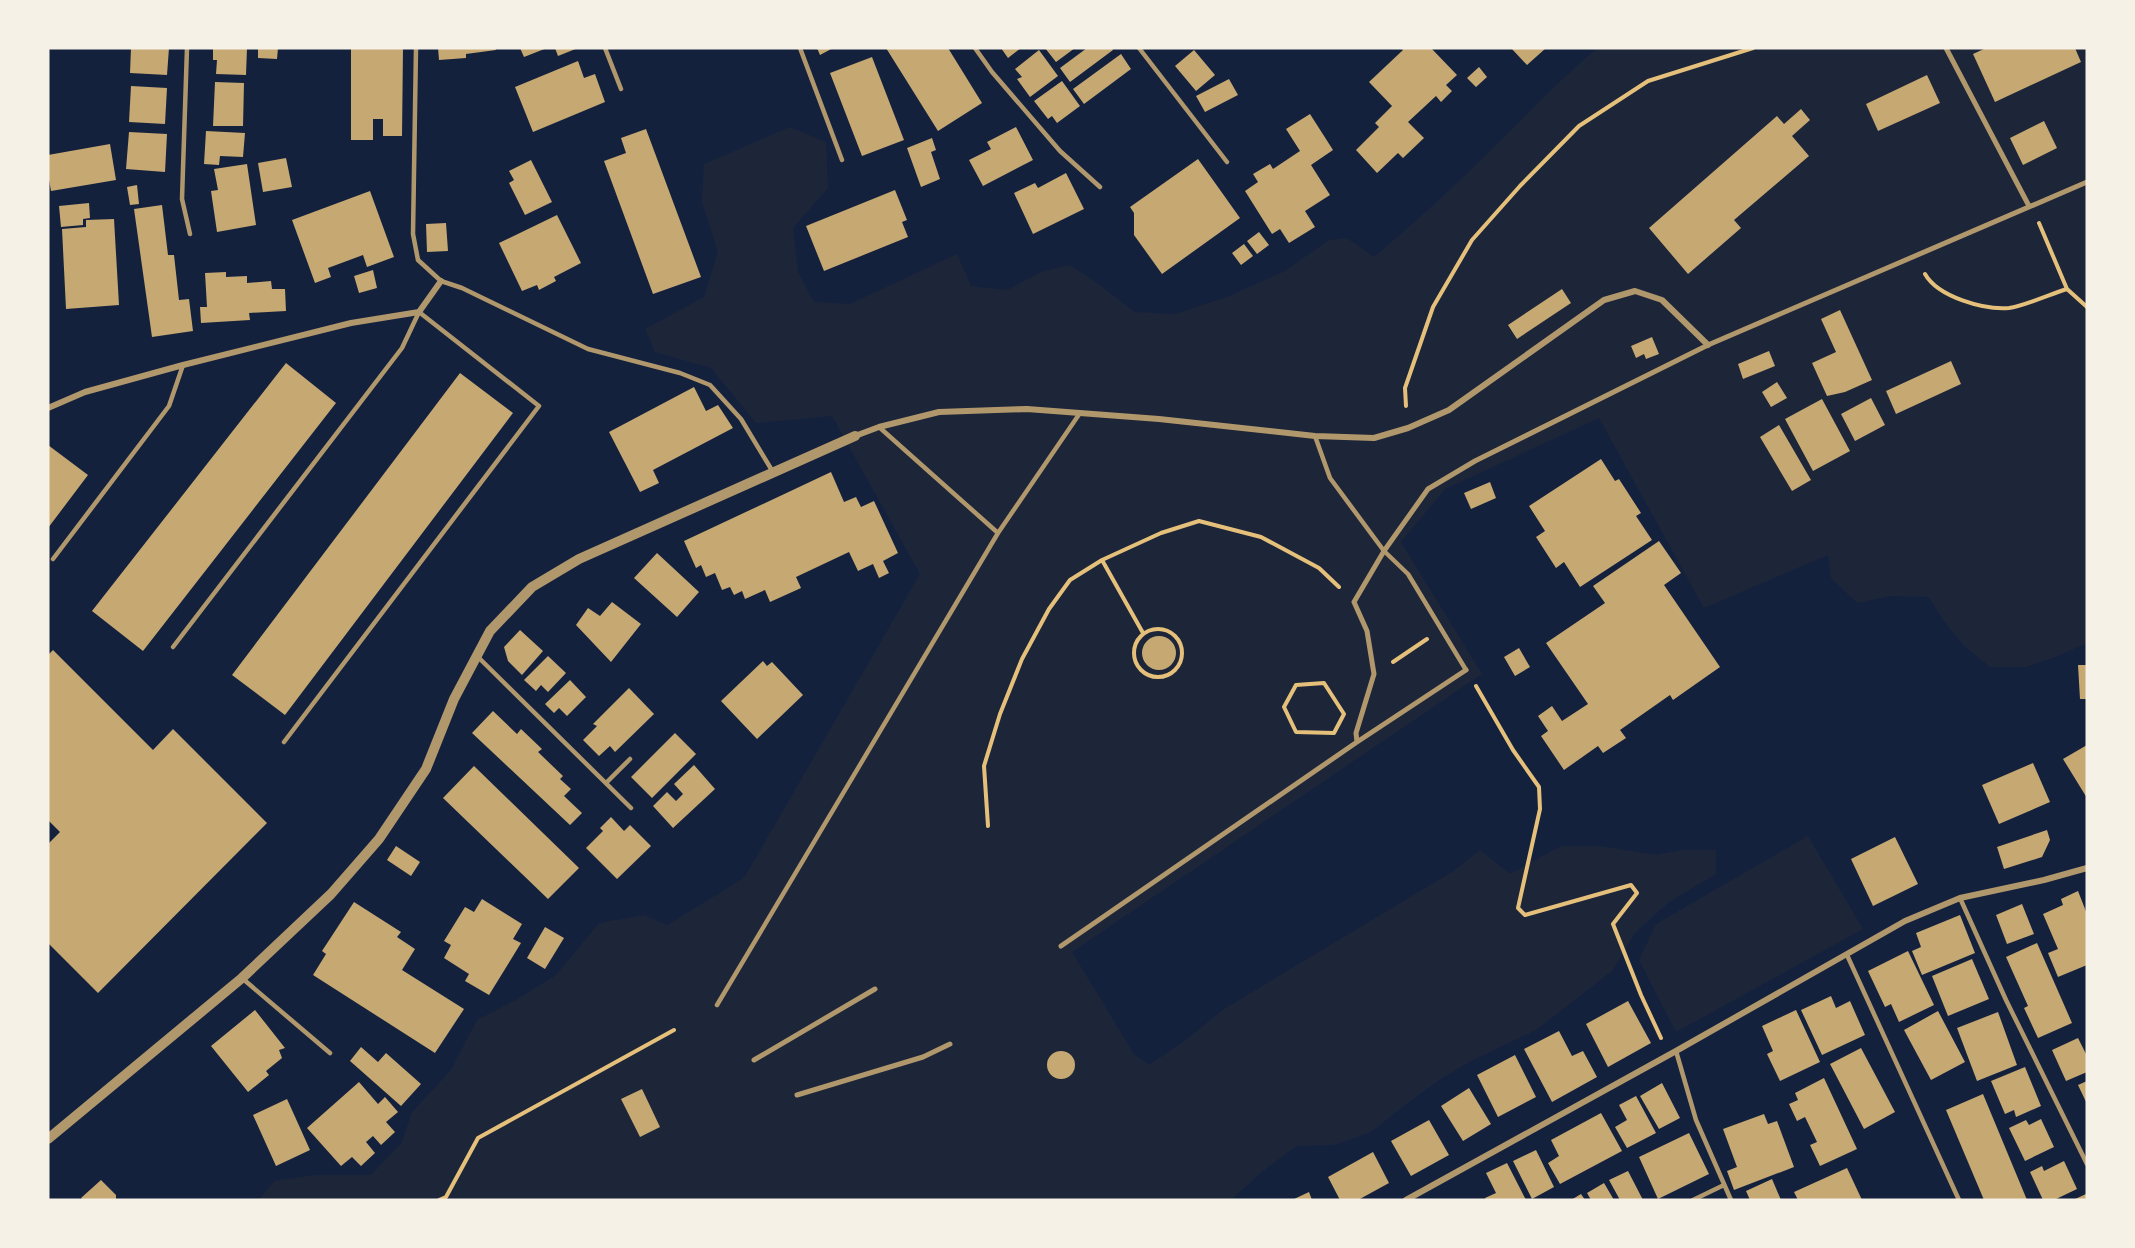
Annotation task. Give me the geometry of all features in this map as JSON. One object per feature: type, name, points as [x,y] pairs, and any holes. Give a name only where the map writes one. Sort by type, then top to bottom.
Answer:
[{"type":"street","points":[[1946,48],[2031,206]]},
{"type":"street","points":[[1357,742],[1356,733],[1374,674],[1367,631],[1354,602],[1384,551],[1428,489],[1475,461],[1708,345],[2087,182]]},
{"type":"street","points":[[48,408],[85,392],[183,365],[351,322],[419,312],[441,281]]},
{"type":"street","points":[[48,1139],[242,978],[331,894],[380,838],[426,769],[454,699],[490,630],[532,587],[579,559],[855,436],[879,427],[939,412],[1028,409],[1159,419],[1315,436],[1374,438],[1408,428],[1449,410],[1604,300],[1635,291],[1662,300],[1708,345]]},
{"type":"street","points":[[1061,946],[1466,669]]},
{"type":"street","points":[[1406,1200],[1677,1051],[1905,921],[1960,898],[2087,868]]},
{"type":"street","points":[[754,1060],[875,989]]},
{"type":"street","points":[[797,1095],[923,1057],[950,1044]]},
{"type":"lane","points":[[187,48],[182,199],[190,234]]},
{"type":"lane","points":[[416,48],[414,234],[418,260],[441,281],[462,288],[588,349],[680,374],[710,385],[741,419],[773,472]]},
{"type":"lane","points":[[605,48],[621,89]]},
{"type":"lane","points":[[800,48],[842,160]]},
{"type":"lane","points":[[975,48],[992,72],[1060,151],[1100,187]]},
{"type":"lane","points":[[1139,48],[1227,162]]},
{"type":"lane","points":[[173,647],[402,348],[419,312],[539,406],[285,742]]},
{"type":"lane","points":[[53,559],[169,406],[183,365]]},
{"type":"lane","points":[[717,1005],[998,533],[1080,413]]},
{"type":"lane","points":[[879,427],[998,533]]},
{"type":"lane","points":[[1315,436],[1330,478],[1384,551],[1408,574],[1466,669]]},
{"type":"lane","points":[[477,656],[631,808]]},
{"type":"lane","points":[[606,783],[630,759]]},
{"type":"lane","points":[[1960,898],[2006,1000],[2087,1164]]},
{"type":"lane","points":[[1847,955],[1959,1200]]},
{"type":"lane","points":[[242,978],[330,1053]]},
{"type":"lane","points":[[1677,1051],[1696,1120],[1731,1200]]},
{"type":"lane","points":[[1693,1200],[1724,1185]]},
{"type":"path","points":[[1408,428],[1405,388],[1433,307],[1472,240],[1520,186],[1579,126],[1648,81],[1753,48]]},
{"type":"path","points":[[2031,206],[2067,289],[2087,308]]},
{"type":"path","points":[[1914,256],[1928,279],[1951,296],[1979,305],[2010,308],[2067,289]]},
{"type":"path","points":[[988,826],[984,766],[1000,714],[1022,659],[1049,609],[1070,580],[1102,560],[1161,533],[1199,521],[1261,537],[1319,568],[1354,602]]},
{"type":"path","points":[[1102,560],[1143,633]]},
{"type":"path","points":[[1153,628],[1164,629],[1174,634],[1180,643],[1182,654],[1179,665],[1172,673],[1162,677],[1151,677],[1141,671],[1135,663],[1133,652],[1136,641],[1143,633],[1153,628]]},
{"type":"path","points":[[1374,674],[1442,629]]},
{"type":"path","points":[[1466,669],[1513,750],[1539,787],[1540,809],[1518,908],[1525,915],[1631,885],[1637,893],[1613,924],[1641,995],[1669,1054]]},
{"type":"path","points":[[1324,683],[1344,714],[1334,733],[1296,732],[1284,707],[1296,685],[1324,683]]},
{"type":"path","points":[[439,1200],[446,1197],[478,1137],[674,1030]]},
{"type":"shaded area","points":[[1597,48],[2087,48],[2087,643],[2026,667],[1990,667],[1964,646],[1943,620],[1929,597],[1891,596],[1857,603],[1831,578],[1828,555],[1704,608],[1599,418],[1445,489],[1401,542],[1482,674],[1072,952],[1134,1054],[1149,1065],[1183,1042],[1224,1009],[1452,872],[1480,850],[1510,874],[1561,846],[1599,846],[1657,855],[1682,850],[1716,850],[1716,874],[1669,902],[1635,933],[1612,971],[1536,1030],[1473,1060],[1442,1078],[1371,1132],[1335,1145],[1297,1146],[1264,1170],[1231,1200],[259,1200],[274,1181],[315,1175],[371,1175],[402,1142],[412,1112],[451,1070],[477,1020],[516,1000],[556,975],[599,923],[645,915],[667,925],[744,878],[920,574],[832,416],[756,423],[711,368],[655,352],[645,329],[704,297],[718,252],[702,202],[704,164],[790,127],[826,142],[828,188],[793,228],[798,272],[814,302],[850,304],[957,254],[971,286],[1007,290],[1041,272],[1070,265],[1135,312],[1175,314],[1227,297],[1285,271],[1329,240],[1347,238],[1374,257],[1446,194]]},
{"type":"shaded area","points":[[1808,836],[1863,929],[1676,1032],[1639,960],[1656,924]]},
{"type":"building","points":[[131,48],[169,48],[167,75],[130,73]]},
{"type":"building","points":[[213,48],[247,48],[246,75],[216,74],[217,60],[213,60]]},
{"type":"building","points":[[258,48],[278,48],[277,59],[258,58]]},
{"type":"building","points":[[351,48],[403,48],[402,136],[383,136],[383,119],[373,119],[373,140],[351,140]]},
{"type":"building","points":[[438,48],[495,48],[496,50],[466,54],[466,58],[439,60]]},
{"type":"building","points":[[520,48],[547,48],[524,57]]},
{"type":"building","points":[[555,48],[578,48],[558,56]]},
{"type":"building","points":[[817,48],[833,48],[820,55]]},
{"type":"building","points":[[886,48],[948,48],[982,103],[938,131]]},
{"type":"building","points":[[1001,48],[1021,48],[1008,58]]},
{"type":"building","points":[[1045,48],[1075,48],[1056,62]]},
{"type":"building","points":[[1087,48],[1112,48],[1113,50],[1070,82],[1060,68]]},
{"type":"building","points":[[1401,48],[1431,48],[1457,75],[1446,85],[1452,91],[1441,102],[1436,96],[1408,122],[1424,138],[1403,158],[1398,153],[1377,173],[1356,150],[1379,127],[1375,123],[1392,106],[1369,82],[1403,50]]},
{"type":"building","points":[[1511,48],[1546,48],[1527,65]]},
{"type":"building","points":[[1986,48],[2075,48],[2081,62],[1995,102],[1973,54]]},
{"type":"building","points":[[1039,50],[1058,76],[1030,97],[1017,79],[1022,77],[1015,69]]},
{"type":"building","points":[[1194,50],[1215,75],[1196,91],[1175,66]]},
{"type":"building","points":[[1121,54],[1131,69],[1084,104],[1073,89]]},
{"type":"building","points":[[872,57],[904,140],[862,156],[830,73]]},
{"type":"building","points":[[578,61],[584,78],[595,74],[605,102],[533,132],[515,87]]},
{"type":"building","points":[[1479,67],[1487,77],[1476,87],[1467,78]]},
{"type":"building","points":[[1927,75],[1940,103],[1878,131],[1866,104]]},
{"type":"building","points":[[1229,79],[1238,95],[1205,112],[1196,96]]},
{"type":"building","points":[[1062,81],[1080,106],[1057,123],[1052,116],[1048,119],[1034,101]]},
{"type":"building","points":[[215,82],[244,83],[243,126],[213,126]]},
{"type":"building","points":[[131,86],[167,88],[165,124],[129,122]]},
{"type":"building","points":[[1801,109],[1810,120],[1792,136],[1809,156],[1734,220],[1741,228],[1688,274],[1649,228],[1777,116],[1784,124]]},
{"type":"building","points":[[1310,114],[1333,150],[1311,165],[1330,195],[1305,211],[1315,227],[1289,243],[1280,229],[1272,234],[1245,191],[1258,182],[1253,174],[1270,164],[1273,169],[1300,151],[1286,129]]},
{"type":"building","points":[[2044,121],[2057,148],[2023,165],[2010,138]]},
{"type":"building","points":[[1016,127],[1033,160],[983,186],[969,160],[991,149],[987,142]]},
{"type":"building","points":[[646,129],[701,277],[653,294],[604,161],[626,153],[621,138]]},
{"type":"building","points":[[206,131],[245,133],[243,157],[220,156],[219,165],[204,164]]},
{"type":"building","points":[[129,132],[167,134],[165,172],[126,169]]},
{"type":"building","points":[[932,138],[936,150],[931,152],[940,179],[921,187],[907,148]]},
{"type":"building","points":[[110,144],[116,180],[51,191],[48,155]]},
{"type":"building","points":[[286,158],[292,187],[263,192],[258,163]]},
{"type":"building","points":[[1198,159],[1240,218],[1162,274],[1134,235],[1134,213],[1130,207]]},
{"type":"building","points":[[531,160],[552,202],[525,215],[509,183],[514,180],[509,171]]},
{"type":"building","points":[[247,164],[256,225],[217,232],[211,191],[218,190],[214,169]]},
{"type":"building","points":[[1066,173],[1084,209],[1033,234],[1014,193],[1035,183],[1038,188]]},
{"type":"building","points":[[137,185],[139,204],[130,205],[127,187]]},
{"type":"building","points":[[895,190],[907,220],[902,222],[908,237],[824,271],[806,226]]},
{"type":"building","points":[[370,191],[394,257],[367,267],[363,255],[328,268],[331,277],[315,283],[292,220]]},
{"type":"building","points":[[89,203],[90,218],[83,219],[83,225],[61,227],[59,206]]},
{"type":"building","points":[[162,205],[168,255],[174,255],[179,300],[189,299],[193,331],[152,337],[134,209]]},
{"type":"building","points":[[557,215],[581,263],[554,277],[556,281],[539,290],[537,285],[522,291],[499,243]]},
{"type":"building","points":[[114,219],[119,305],[66,309],[62,229],[86,227],[86,220]]},
{"type":"building","points":[[446,223],[448,251],[427,252],[426,224]]},
{"type":"building","points":[[1259,232],[1269,245],[1257,254],[1247,241]]},
{"type":"building","points":[[1244,244],[1253,256],[1241,265],[1232,253]]},
{"type":"building","points":[[373,270],[377,288],[359,293],[354,276]]},
{"type":"building","points":[[226,272],[226,277],[247,276],[247,283],[271,281],[272,289],[285,289],[286,311],[249,313],[250,320],[201,323],[200,307],[207,307],[205,273]]},
{"type":"building","points":[[1562,289],[1571,303],[1517,339],[1508,325]]},
{"type":"building","points":[[1840,310],[1872,380],[1845,392],[1827,396],[1812,363],[1836,352],[1821,319]]},
{"type":"building","points":[[1652,337],[1659,354],[1646,359],[1644,354],[1636,358],[1631,346]]},
{"type":"building","points":[[1769,351],[1775,366],[1743,379],[1738,364]]},
{"type":"building","points":[[1951,361],[1961,384],[1896,414],[1886,391]]},
{"type":"building","points":[[286,363],[336,403],[143,651],[92,611]]},
{"type":"building","points":[[460,373],[513,413],[285,715],[232,675]]},
{"type":"building","points":[[1777,382],[1787,398],[1771,407],[1762,392]]},
{"type":"building","points":[[694,387],[706,411],[718,405],[733,428],[653,470],[659,483],[640,492],[609,432]]},
{"type":"building","points":[[1871,398],[1885,425],[1855,441],[1841,414]]},
{"type":"building","points":[[1822,399],[1850,451],[1813,471],[1785,419]]},
{"type":"building","points":[[1779,425],[1811,480],[1792,491],[1760,437]]},
{"type":"building","points":[[48,445],[88,475],[48,528]]},
{"type":"building","points":[[1601,459],[1615,481],[1619,479],[1641,513],[1636,516],[1652,540],[1580,587],[1564,562],[1556,568],[1536,537],[1545,531],[1529,506]]},
{"type":"building","points":[[831,472],[844,502],[856,497],[861,507],[874,501],[898,553],[883,561],[889,573],[879,578],[873,564],[858,571],[849,552],[796,577],[801,588],[770,602],[765,590],[745,599],[742,591],[734,595],[730,587],[722,590],[715,573],[706,577],[701,565],[696,568],[684,541]]},
{"type":"building","points":[[1490,482],[1496,498],[1471,509],[1464,493]]},
{"type":"building","points":[[1659,541],[1681,573],[1664,585],[1720,667],[1673,700],[1670,695],[1620,730],[1626,738],[1603,753],[1598,746],[1564,770],[1541,736],[1548,731],[1538,716],[1552,706],[1562,721],[1588,704],[1546,643],[1605,603],[1593,586]]},
{"type":"building","points":[[657,553],[699,592],[677,617],[634,578]]},
{"type":"building","points":[[612,602],[641,624],[611,662],[576,625],[588,608],[600,616]]},
{"type":"building","points":[[520,630],[543,651],[522,675],[508,661],[504,647]]},
{"type":"building","points":[[1159,636],[1171,641],[1176,653],[1171,665],[1159,670],[1147,665],[1142,653],[1147,641]]},
{"type":"building","points":[[1519,648],[1530,667],[1515,676],[1504,657]]},
{"type":"building","points":[[53,650],[153,750],[173,729],[267,823],[98,993],[48,943],[48,844],[60,832],[48,820],[48,655]]},
{"type":"building","points":[[548,656],[566,673],[548,692],[541,685],[536,691],[524,680]]},
{"type":"building","points":[[763,661],[767,666],[772,662],[803,695],[757,739],[721,701]]},
{"type":"building","points":[[2078,665],[2087,665],[2087,699],[2080,699]]},
{"type":"building","points":[[570,680],[586,697],[567,716],[559,708],[554,713],[545,704]]},
{"type":"building","points":[[629,688],[654,714],[615,752],[610,746],[599,756],[583,740],[597,726],[593,724]]},
{"type":"building","points":[[493,711],[517,734],[521,729],[542,749],[538,752],[563,776],[560,779],[571,789],[564,796],[582,813],[570,825],[472,733]]},
{"type":"building","points":[[675,733],[696,754],[652,798],[631,777]]},
{"type":"building","points":[[2087,745],[2087,798],[2063,759]]},
{"type":"building","points":[[2033,763],[2050,802],[1999,824],[1982,785]]},
{"type":"building","points":[[694,765],[715,789],[673,828],[653,806],[667,792],[676,801],[683,794],[674,784]]},
{"type":"building","points":[[474,766],[579,868],[548,899],[443,798]]},
{"type":"building","points":[[611,817],[624,831],[630,825],[651,846],[617,879],[586,848],[603,831],[600,828]]},
{"type":"building","points":[[2047,830],[2050,840],[2042,857],[2004,869],[1997,847]]},
{"type":"building","points":[[1895,837],[1918,884],[1873,906],[1851,859]]},
{"type":"building","points":[[396,846],[420,862],[411,876],[387,860]]},
{"type":"building","points":[[2078,891],[2087,914],[2087,965],[2058,977],[2048,953],[2058,949],[2043,914],[2063,905],[2061,899]]},
{"type":"building","points":[[482,899],[522,924],[513,939],[521,943],[489,995],[465,981],[469,974],[444,958],[451,945],[444,941],[465,907],[474,912]]},
{"type":"building","points":[[354,902],[401,932],[397,937],[415,949],[402,970],[464,1009],[435,1053],[313,975],[326,954],[322,951]]},
{"type":"building","points":[[2022,904],[2034,934],[2007,944],[1996,915]]},
{"type":"building","points":[[1960,915],[1975,953],[1922,975],[1912,951],[1921,947],[1916,933]]},
{"type":"building","points":[[545,927],[564,938],[545,969],[527,958]]},
{"type":"building","points":[[2037,943],[2072,1023],[2038,1038],[2024,1008],[2028,1006],[2006,957]]},
{"type":"building","points":[[1908,951],[1934,1005],[1899,1022],[1891,1004],[1885,1007],[1868,971]]},
{"type":"building","points":[[1972,959],[1989,999],[1948,1016],[1932,976]]},
{"type":"building","points":[[1831,996],[1836,1008],[1850,1001],[1865,1035],[1822,1055],[1801,1010]]},
{"type":"building","points":[[1628,1001],[1651,1043],[1608,1067],[1586,1024]]},
{"type":"building","points":[[255,1010],[285,1048],[279,1050],[282,1058],[266,1071],[269,1075],[248,1092],[211,1046]]},
{"type":"building","points":[[1796,1010],[1820,1062],[1780,1081],[1767,1054],[1773,1051],[1762,1026]]},
{"type":"building","points":[[1938,1011],[1965,1062],[1931,1080],[1904,1030]]},
{"type":"building","points":[[1998,1012],[2017,1065],[1977,1081],[1957,1028]]},
{"type":"building","points":[[1559,1031],[1572,1056],[1583,1051],[1597,1077],[1552,1102],[1524,1049]]},
{"type":"building","points":[[2078,1038],[2087,1056],[2087,1072],[2066,1081],[2052,1050]]},
{"type":"building","points":[[361,1047],[378,1062],[386,1053],[421,1084],[401,1106],[350,1061]]},
{"type":"building","points":[[1861,1048],[1895,1112],[1864,1129],[1830,1064]]},
{"type":"building","points":[[1061,1051],[1071,1055],[1075,1065],[1071,1075],[1061,1079],[1051,1075],[1047,1065],[1051,1055]]},
{"type":"building","points":[[1515,1055],[1536,1097],[1498,1117],[1477,1075]]},
{"type":"building","points":[[2025,1067],[2041,1106],[2016,1117],[2014,1110],[2005,1114],[1991,1081]]},
{"type":"building","points":[[1824,1078],[1857,1149],[1820,1166],[1810,1145],[1817,1142],[1805,1117],[1797,1121],[1789,1104],[1798,1100],[1795,1093]]},
{"type":"building","points":[[2087,1081],[2087,1104],[2078,1085]]},
{"type":"building","points":[[359,1082],[378,1104],[385,1097],[398,1112],[386,1122],[395,1132],[381,1145],[373,1136],[366,1142],[375,1153],[361,1166],[352,1157],[341,1166],[307,1128]]},
{"type":"building","points":[[1662,1083],[1680,1118],[1659,1129],[1640,1096]]},
{"type":"building","points":[[1469,1088],[1491,1124],[1463,1141],[1441,1106]]},
{"type":"building","points":[[642,1089],[660,1127],[640,1137],[621,1099]]},
{"type":"building","points":[[1983,1094],[2027,1200],[1984,1200],[1946,1110]]},
{"type":"building","points":[[1636,1096],[1656,1133],[1627,1148],[1615,1127],[1627,1120],[1619,1105]]},
{"type":"building","points":[[287,1099],[310,1150],[276,1166],[253,1115]]},
{"type":"building","points":[[1601,1113],[1622,1151],[1560,1184],[1548,1163],[1559,1156],[1551,1140]]},
{"type":"building","points":[[1764,1114],[1768,1124],[1777,1121],[1794,1167],[1734,1190],[1727,1171],[1737,1167],[1723,1129]]},
{"type":"building","points":[[2041,1119],[2054,1147],[2025,1161],[2009,1128],[2026,1120],[2029,1125]]},
{"type":"building","points":[[1429,1120],[1449,1155],[1411,1176],[1391,1141]]},
{"type":"building","points":[[1689,1133],[1709,1174],[1658,1199],[1639,1157]]},
{"type":"building","points":[[1536,1150],[1554,1187],[1532,1199],[1513,1161]]},
{"type":"building","points":[[1373,1152],[1389,1183],[1358,1200],[1340,1200],[1328,1177]]},
{"type":"building","points":[[2064,1161],[2077,1189],[2054,1200],[2043,1200],[2030,1172],[2042,1166],[2044,1171]]},
{"type":"building","points":[[1507,1163],[1526,1200],[1486,1200],[1485,1198],[1496,1193],[1486,1173]]},
{"type":"building","points":[[1847,1168],[1862,1200],[1798,1200],[1794,1192]]},
{"type":"building","points":[[1628,1171],[1643,1200],[1620,1200],[1609,1180]]},
{"type":"building","points":[[1772,1179],[1781,1200],[1750,1200],[1746,1191]]},
{"type":"building","points":[[101,1180],[116,1195],[116,1200],[83,1200],[81,1198]]},
{"type":"building","points":[[1604,1183],[1614,1200],[1591,1200],[1587,1193]]},
{"type":"building","points":[[1309,1192],[1312,1200],[1292,1200]]},
{"type":"building","points":[[1581,1194],[1585,1200],[1571,1200]]},
{"type":"building","points":[[2086,1194],[2087,1200],[2073,1200]]}]
